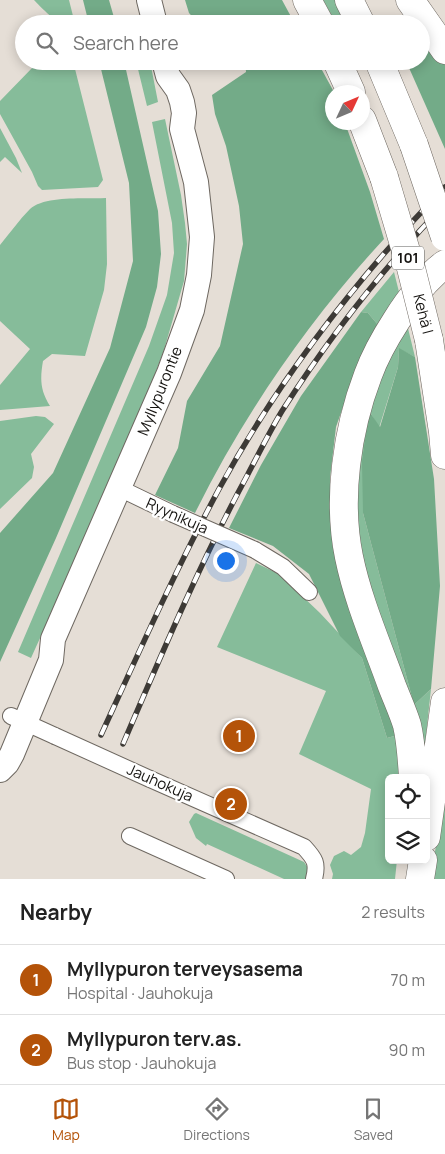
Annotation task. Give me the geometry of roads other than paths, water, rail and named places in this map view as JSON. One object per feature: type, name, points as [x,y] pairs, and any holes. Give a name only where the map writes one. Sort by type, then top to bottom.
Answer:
[{"type":"highway","points":[[307,0],[315,15]]},
{"type":"highway","points":[[349,0],[356,15]]},
{"type":"highway","points":[[410,0],[420,15]]},
{"type":"highway","points":[[430,29],[445,50]]},
{"type":"highway","points":[[341,70],[348,85]]},
{"type":"highway","points":[[383,70],[414,144],[445,237]]},
{"type":"highway","name":"Kehä I","points":[[366,130],[384,177],[430,340],[444,432],[445,455]]},
{"type":"highway","points":[[413,774],[407,726],[359,598],[348,556],[344,513],[345,480],[349,445],[357,409],[374,360],[407,304],[445,264]]},
{"type":"highway","points":[[430,340],[445,374]]},
{"type":"highway","points":[[429,819],[445,702]]},
{"type":"highway","points":[[420,879],[422,864]]},
{"type":"main road","points":[[149,0],[153,15]]},
{"type":"main road","name":"Myllypurontie","points":[[0,770],[12,754],[18,719],[38,654],[54,639],[169,373],[192,310],[199,275],[202,238],[197,191],[182,129],[170,118],[166,106],[164,95],[166,70]]},
{"type":"main road","name":"Myllypurontie","points":[[0,740],[18,719]]},
{"type":"street","name":"Ryynikuja","points":[[119,488],[172,514],[255,550],[283,567],[309,592]]},
{"type":"street","name":"Jauhokuja","points":[[18,719],[304,847],[313,856],[317,866],[314,879]]},
{"type":"street","points":[[130,836],[226,879]]},
{"type":"railway","points":[[101,735],[203,519],[242,448],[267,408],[322,330],[351,293],[445,187]]},
{"type":"railway","points":[[123,744],[198,574],[282,411],[319,356],[379,277],[445,204]]},
{"type":"place","name":"Myllypuron terveysasema","points":[[239,736]]},
{"type":"place","name":"Myllypuron terv.as.","points":[[231,804]]}]
